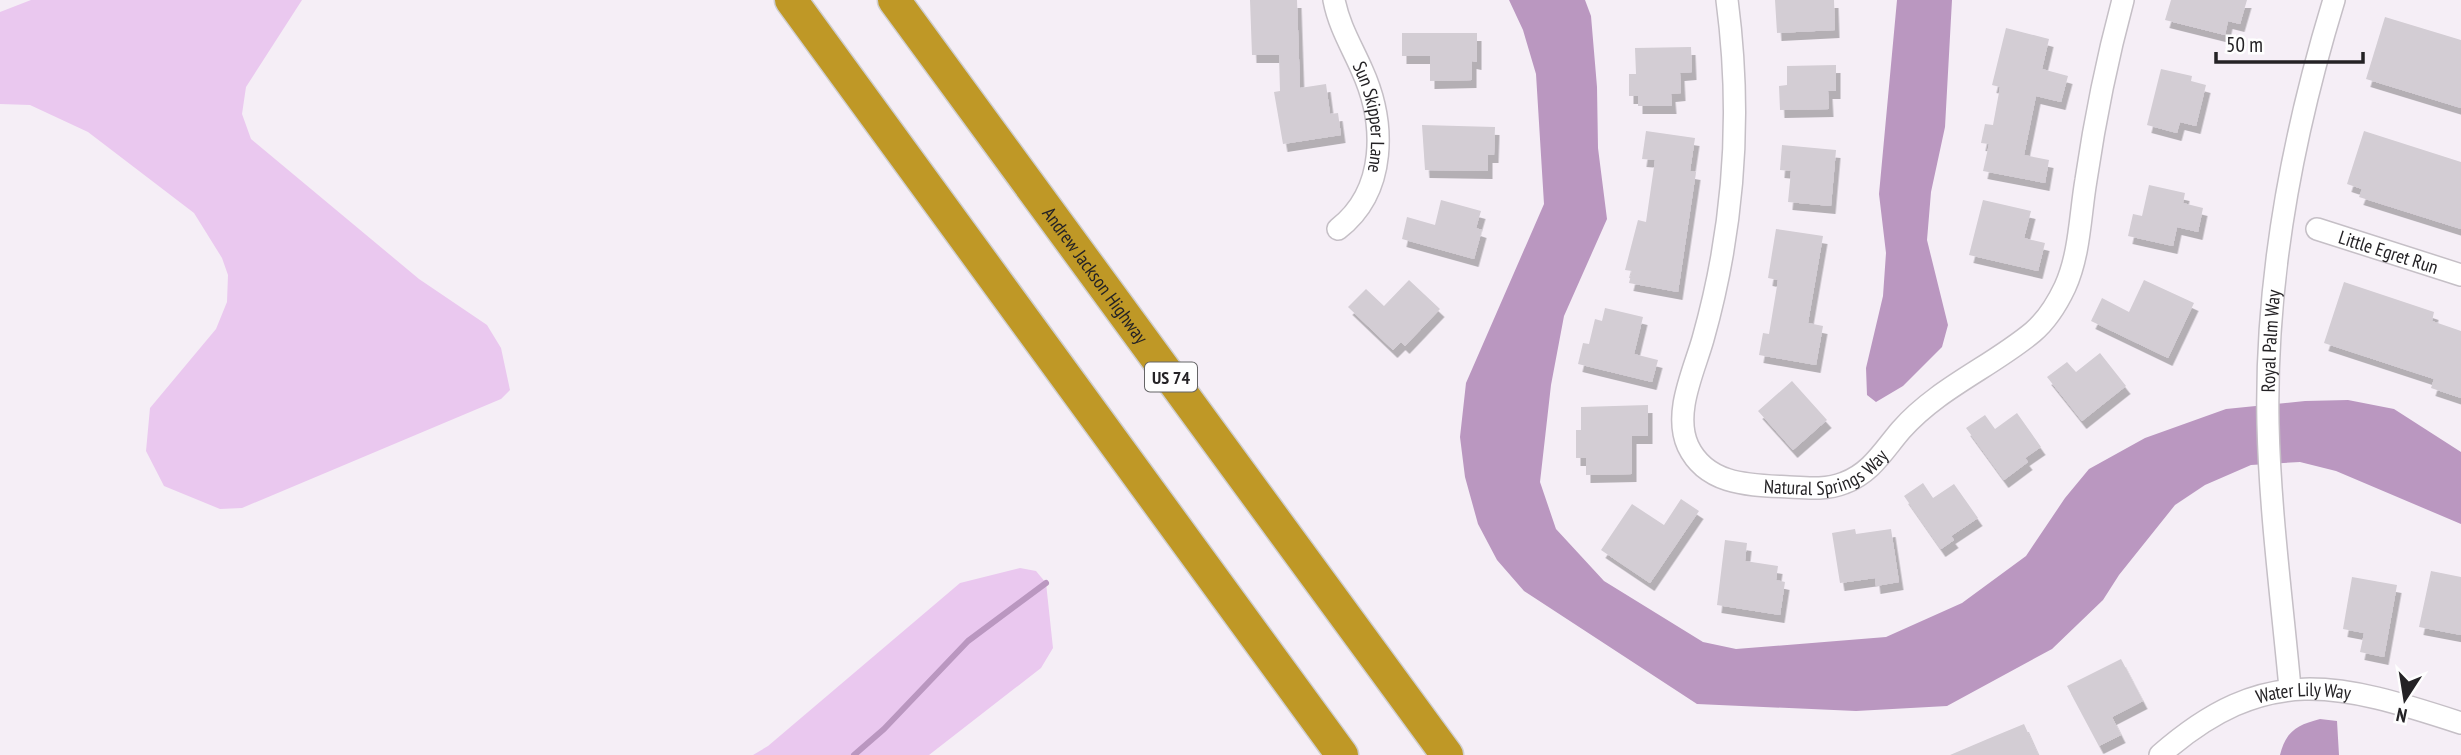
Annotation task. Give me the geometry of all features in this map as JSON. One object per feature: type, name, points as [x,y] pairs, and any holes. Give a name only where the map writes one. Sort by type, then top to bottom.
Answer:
[{"type":"highway","points":[[791,0],[1342,755]]},
{"type":"highway","name":"Andrew Jackson Highway","points":[[894,0],[1447,755]]},
{"type":"street","name":"Sun Skipper Lane","points":[[1334,0],[1341,26],[1370,91],[1378,130],[1374,176],[1368,195],[1350,219],[1338,229]]},
{"type":"street","name":"Natural Springs Way","points":[[1727,0],[1734,75],[1731,185],[1716,285],[1685,399],[1684,433],[1698,461],[1739,485],[1809,488],[1836,485],[1859,476],[1873,465],[1902,429],[1924,409],[1956,383],[2032,332],[2054,307],[2075,257],[2095,123],[2123,0]]},
{"type":"street","name":"Royal Palm Way","points":[[2290,688],[2272,482],[2269,380],[2277,262],[2288,181],[2310,83],[2334,0]]},
{"type":"street","name":"Little Egret Run","points":[[2317,229],[2461,275]]},
{"type":"street","name":"Water Lily Way","points":[[2160,755],[2216,713],[2238,703],[2290,688],[2356,691],[2461,723]]},
{"type":"shaded area","points":[[31,0],[302,0],[246,87],[242,114],[251,139],[419,279],[487,325],[501,348],[510,390],[501,399],[242,508],[220,509],[164,486],[146,451],[150,408],[216,329],[227,302],[228,275],[222,258],[194,213],[88,132],[30,105],[0,104],[0,12]]},
{"type":"shaded area","points":[[1509,0],[1585,0],[1591,16],[1597,87],[1598,148],[1607,219],[1564,316],[1551,385],[1540,482],[1556,529],[1604,581],[1703,642],[1736,649],[1886,637],[1962,603],[2026,556],[2065,498],[2089,469],[2145,438],[2226,409],[2305,401],[2348,400],[2394,409],[2461,452],[2461,524],[2336,471],[2300,462],[2251,465],[2205,485],[2175,505],[2119,575],[2103,600],[2052,649],[1947,706],[1856,711],[1697,704],[1524,591],[1497,560],[1478,524],[1465,477],[1460,437],[1466,383],[1544,204],[1536,74],[1523,30]]},
{"type":"shaded area","points":[[1897,0],[1952,0],[1945,127],[1931,192],[1927,240],[1948,325],[1942,347],[1903,386],[1876,402],[1867,395],[1866,368],[1883,296],[1886,253],[1879,194]]},
{"type":"shaded area","points":[[1020,568],[1036,571],[1046,583],[1053,648],[1041,668],[929,755],[753,755],[768,746],[960,583]]},
{"type":"shaded area","points":[[2320,719],[2337,721],[2339,755],[2280,755],[2294,730]]},
{"type":"building","points":[[1250,0],[1297,0],[1300,88],[1326,84],[1330,114],[1338,113],[1341,135],[1283,144],[1274,92],[1280,91],[1279,55],[1252,55]]},
{"type":"building","points":[[1775,0],[1834,0],[1835,30],[1777,33]]},
{"type":"building","points":[[2171,0],[2247,0],[2240,24],[2228,21],[2225,35],[2165,20]]},
{"type":"building","points":[[2385,17],[2461,40],[2461,108],[2366,79]]},
{"type":"building","points":[[2006,28],[2049,39],[2042,69],[2068,76],[2061,102],[2036,96],[2024,155],[2049,160],[2045,183],[1983,171],[1989,144],[1981,143],[1985,124],[1993,125],[2000,87],[1992,85]]},
{"type":"building","points":[[1402,33],[1477,33],[1477,62],[1472,61],[1472,80],[1430,81],[1430,56],[1402,56]]},
{"type":"building","points":[[1691,47],[1692,72],[1680,73],[1681,93],[1671,94],[1672,106],[1638,106],[1638,96],[1629,96],[1629,74],[1636,74],[1635,48]]},
{"type":"building","points":[[1836,65],[1836,91],[1828,91],[1829,109],[1780,110],[1779,86],[1787,85],[1787,66]]},
{"type":"building","points":[[2161,69],[2192,76],[2191,81],[2206,85],[2196,126],[2180,122],[2177,133],[2147,125]]},
{"type":"building","points":[[1422,125],[1495,127],[1494,155],[1488,155],[1488,171],[1425,170]]},
{"type":"building","points":[[1646,131],[1695,138],[1690,171],[1696,172],[1678,292],[1629,283],[1632,271],[1625,270],[1638,220],[1646,222],[1655,160],[1642,159]]},
{"type":"building","points":[[2364,131],[2461,162],[2461,229],[2359,197],[2362,189],[2347,184]]},
{"type":"building","points":[[1782,145],[1836,150],[1831,206],[1788,202],[1791,171],[1780,170]]},
{"type":"building","points":[[2149,185],[2185,193],[2183,203],[2203,208],[2198,232],[2177,227],[2173,246],[2128,236],[2133,214],[2142,216]]},
{"type":"building","points":[[1441,200],[1481,211],[1476,228],[1482,230],[1474,259],[1402,239],[1407,217],[1435,225]]},
{"type":"building","points":[[1983,200],[2031,211],[2024,238],[2045,243],[2038,271],[1969,255]]},
{"type":"building","points":[[1776,229],[1823,236],[1808,323],[1823,326],[1816,365],[1759,355],[1763,333],[1769,334],[1778,280],[1768,278]]},
{"type":"building","points":[[1409,280],[1440,309],[1405,346],[1401,342],[1393,350],[1348,307],[1366,289],[1384,306]]},
{"type":"building","points":[[2144,280],[2194,303],[2168,358],[2091,321],[2102,298],[2129,312]]},
{"type":"building","points":[[2344,282],[2434,312],[2432,321],[2461,331],[2461,398],[2431,388],[2434,379],[2324,343]]},
{"type":"building","points":[[1605,308],[1643,317],[1634,354],[1658,360],[1652,382],[1578,364],[1583,343],[1589,344],[1595,319],[1602,321]]},
{"type":"building","points":[[2100,353],[2126,386],[2082,421],[2047,377],[2067,362],[2076,372]]},
{"type":"building","points":[[1792,381],[1827,420],[1793,450],[1758,411]]},
{"type":"building","points":[[1648,405],[1648,436],[1632,436],[1632,474],[1586,475],[1586,458],[1576,458],[1576,430],[1581,430],[1581,407]]},
{"type":"building","points":[[2017,413],[2041,447],[2025,458],[2028,462],[2004,480],[1966,428],[1985,415],[1995,429]]},
{"type":"building","points":[[1923,483],[1933,498],[1954,484],[1978,518],[1951,536],[1954,540],[1941,549],[1904,496]]},
{"type":"building","points":[[1681,499],[1699,511],[1650,583],[1601,550],[1632,504],[1664,525]]},
{"type":"building","points":[[1855,529],[1856,534],[1891,529],[1899,582],[1876,586],[1875,578],[1840,583],[1832,533]]},
{"type":"building","points":[[1725,540],[1747,543],[1745,561],[1778,566],[1776,580],[1785,582],[1780,615],[1717,605]]},
{"type":"building","points":[[2431,571],[2461,577],[2461,635],[2419,627]]},
{"type":"building","points":[[2352,577],[2397,585],[2384,657],[2360,652],[2364,633],[2343,629]]},
{"type":"building","points":[[2121,659],[2143,701],[2112,717],[2121,735],[2099,746],[2067,686]]},
{"type":"building","points":[[2024,724],[2038,755],[1950,755],[1990,738]]},
{"type":"waterway","points":[[854,755],[884,729],[968,641],[1046,583]]}]
